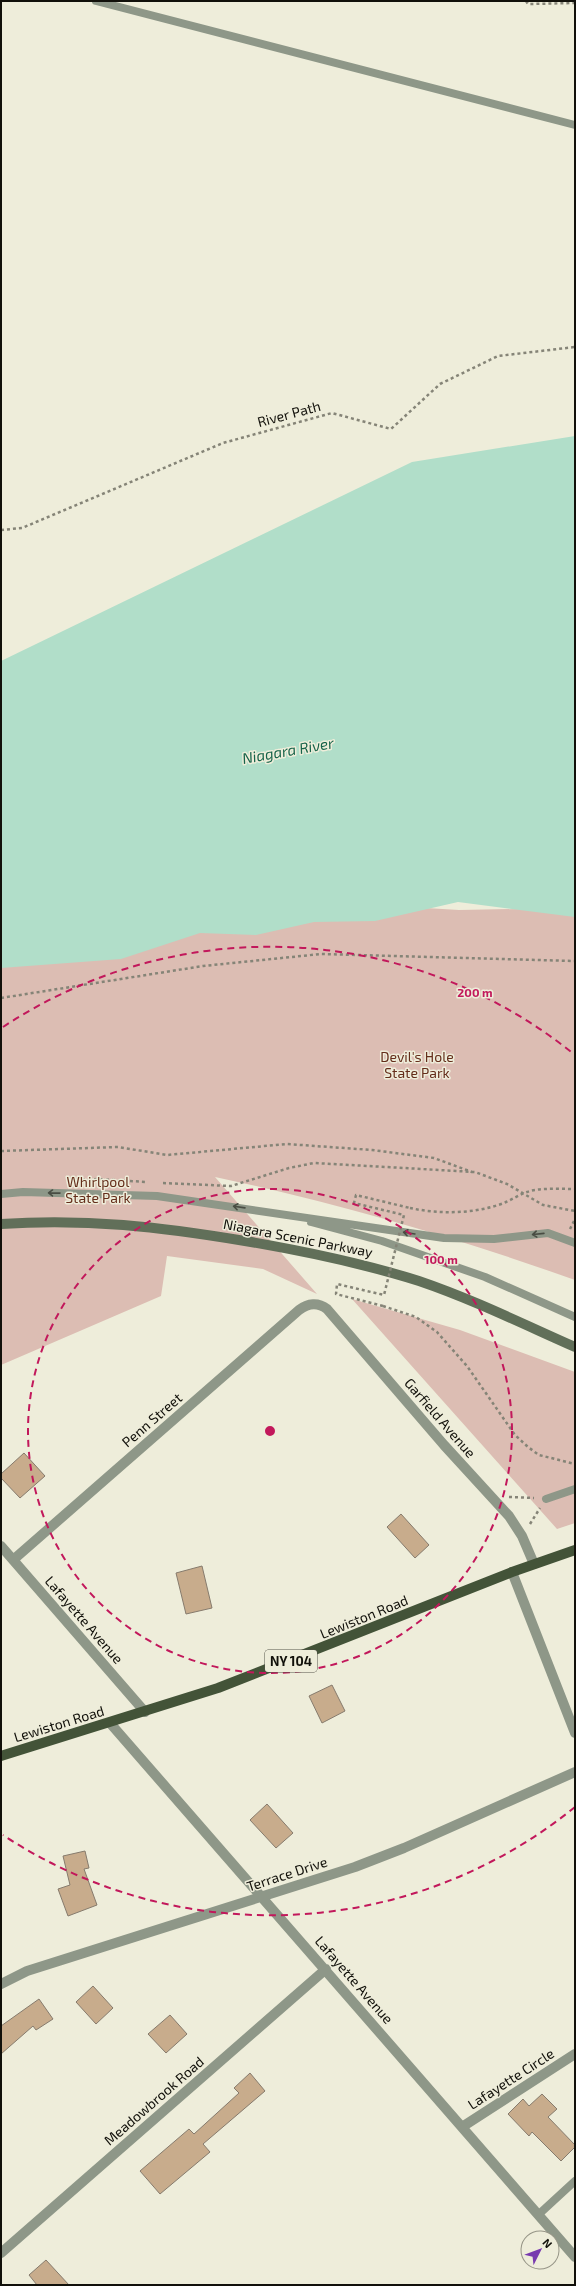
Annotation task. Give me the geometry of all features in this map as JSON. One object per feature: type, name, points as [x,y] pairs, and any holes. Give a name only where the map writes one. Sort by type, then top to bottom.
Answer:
[{"type":"main road","name":"Niagara Scenic Parkway","points":[[1,1224],[98,1222],[173,1229],[294,1249],[376,1268],[420,1282],[462,1297],[575,1347]]},
{"type":"main road","name":"Lewiston Road","points":[[1,1756],[145,1712],[269,1669],[512,1572],[575,1550]]},
{"type":"street","name":"Garfield Avenue","points":[[312,1304],[320,1305],[327,1309],[512,1520],[522,1536],[534,1564]]},
{"type":"street","name":"Penn Street","points":[[13,1560],[299,1310],[312,1304]]},
{"type":"street","name":"Lafayette Avenue","points":[[1,1546],[145,1712]]},
{"type":"street","points":[[512,1572],[575,1733]]},
{"type":"street","name":"Lafayette Avenue","points":[[110,1723],[575,2257]]},
{"type":"street","name":"Terrace Drive","points":[[1,1984],[27,1971],[355,1867],[404,1848],[575,1772]]},
{"type":"street","name":"Meadowbrook Road","points":[[1,2253],[326,1970]]},
{"type":"street","name":"Lafayette Circle","points":[[462,2127],[575,2054]]},
{"type":"lane","points":[[96,1],[575,126]]},
{"type":"lane","points":[[1,1194],[23,1192],[157,1196],[444,1238],[494,1239],[548,1233],[575,1244]]},
{"type":"lane","points":[[266,1211],[382,1241],[485,1277],[575,1317]]},
{"type":"lane","points":[[546,1499],[575,1489]]},
{"type":"lane","points":[[538,2215],[575,2181]]},
{"type":"path","points":[[526,1],[528,4],[575,4]]},
{"type":"path","name":"River Path","points":[[1,530],[22,528],[222,443],[332,413],[391,429],[440,384],[498,356],[575,347]]},
{"type":"path","points":[[1,998],[203,966],[321,954],[575,961]]},
{"type":"path","points":[[1,1151],[118,1147],[167,1155],[287,1144],[372,1150],[434,1158],[507,1184],[543,1204],[575,1211]]},
{"type":"path","points":[[160,1183],[230,1186],[289,1168],[314,1163],[475,1172]]},
{"type":"path","points":[[68,1180],[98,1179],[152,1182]]},
{"type":"path","points":[[575,1189],[536,1190],[521,1193],[499,1205],[464,1211],[436,1213],[356,1195],[354,1203],[404,1215],[384,1295],[337,1284],[336,1294],[383,1306],[416,1317],[437,1332],[466,1366],[515,1435],[528,1448],[539,1456],[575,1464]]},
{"type":"path","points":[[491,1496],[546,1499],[522,1536]]},
{"type":"green space","name":"Devil's Hole State Park","points":[[409,907],[459,910],[575,908],[575,1280],[397,1222],[307,1198],[215,1177],[317,1294],[263,1269],[167,1256],[161,1296],[1,1365],[1,964],[185,930]]},
{"type":"green space","points":[[352,1299],[460,1330],[575,1372],[575,1523],[557,1529]]},
{"type":"water","name":"Niagara River","points":[[575,436],[575,917],[458,902],[375,921],[314,922],[256,935],[200,933],[121,959],[1,968],[1,661],[412,462]]},
{"type":"building","points":[[24,1453],[45,1476],[20,1498],[1,1478],[1,1474]]},
{"type":"building","points":[[401,1514],[429,1545],[415,1558],[387,1527]]},
{"type":"building","points":[[202,1566],[212,1608],[186,1614],[176,1573]]},
{"type":"building","points":[[332,1685],[345,1711],[322,1723],[309,1696]]},
{"type":"building","points":[[267,1804],[293,1833],[276,1848],[250,1820]]},
{"type":"building","points":[[85,1851],[89,1868],[84,1869],[97,1905],[68,1916],[58,1889],[70,1885],[63,1856]]},
{"type":"building","points":[[93,1986],[113,2008],[96,2024],[76,2002]]},
{"type":"building","points":[[39,1999],[53,2019],[36,2030],[33,2026],[1,2054],[1,2026]]},
{"type":"building","points":[[170,2015],[187,2034],[166,2053],[148,2034]]},
{"type":"building","points":[[250,2073],[265,2091],[203,2144],[210,2152],[160,2194],[140,2171],[189,2129],[194,2134],[239,2093],[234,2088]]},
{"type":"building","points":[[542,2094],[557,2109],[548,2117],[575,2145],[575,2147],[561,2161],[532,2132],[529,2136],[508,2114],[523,2099],[529,2106]]},
{"type":"building","points":[[46,2260],[69,2285],[37,2285],[29,2275]]},
{"type":"park label","name":"Whirlpool State Park","points":[[98,1190]]}]
